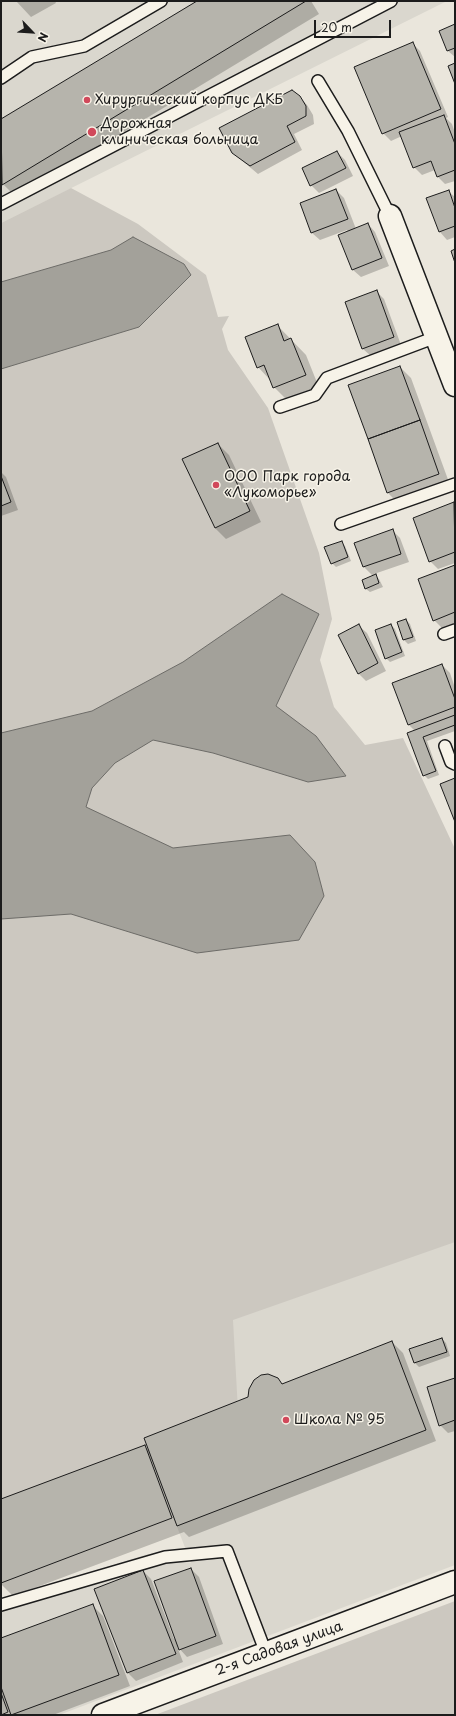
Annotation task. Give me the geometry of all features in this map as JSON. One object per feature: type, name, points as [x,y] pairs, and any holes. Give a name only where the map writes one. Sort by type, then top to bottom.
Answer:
[{"type":"street","points":[[390,216],[455,386]]},
{"type":"street","name":"2-я Садовая улица","points":[[103,1715],[455,1582]]},
{"type":"lane","points":[[1,78],[32,57],[84,46],[161,1]]},
{"type":"lane","points":[[1,204],[391,1]]},
{"type":"lane","points":[[318,81],[348,131],[390,216]]},
{"type":"lane","points":[[280,407],[315,395],[327,378],[436,337]]},
{"type":"lane","points":[[341,524],[455,484]]},
{"type":"lane","points":[[444,634],[455,630]]},
{"type":"lane","points":[[445,746],[451,762],[455,764]]},
{"type":"lane","points":[[1,1605],[165,1557],[227,1551],[266,1653]]},
{"type":"shaded area","name":"Дорожная клиническая больница","points":[[1,1],[447,1],[1,223]]},
{"type":"shaded area","points":[[71,188],[138,224],[206,275],[218,317],[229,316],[222,329],[228,350],[268,408],[319,553],[332,619],[320,660],[334,707],[365,745],[403,738],[455,849],[455,1242],[233,1320],[238,1411],[1,1528],[1,223]]},
{"type":"shaded area","points":[[133,237],[184,264],[191,275],[139,327],[1,369],[1,282],[111,250]]},
{"type":"shaded area","points":[[282,594],[319,614],[276,706],[316,736],[346,776],[308,782],[213,753],[153,740],[115,763],[92,788],[86,807],[173,848],[290,835],[315,862],[324,896],[299,940],[197,953],[71,914],[1,919],[1,733],[92,711],[183,662]]},
{"type":"shaded area","name":"Школа № 95","points":[[455,1201],[455,1565],[59,1715],[10,1715],[1,1692],[1,1600],[148,1554],[191,1563],[133,1413],[106,1335]]},
{"type":"shaded area","points":[[455,1601],[455,1715],[155,1715]]},
{"type":"building","name":"Хирургический корпус ДКБ","points":[[197,1],[306,1],[2,185],[1,119]]},
{"type":"building","points":[[455,24],[455,48],[447,51],[439,31]]},
{"type":"building","points":[[413,42],[441,109],[382,134],[354,67]]},
{"type":"building","points":[[455,63],[455,84],[448,66]]},
{"type":"building","points":[[292,90],[300,96],[306,106],[306,116],[287,126],[295,142],[250,166],[232,153],[219,128]]},
{"type":"building","points":[[444,115],[455,144],[455,170],[437,177],[431,161],[413,168],[399,132]]},
{"type":"building","points":[[337,151],[346,168],[310,186],[302,168]]},
{"type":"building","points":[[336,189],[348,219],[311,233],[300,203]]},
{"type":"building","points":[[449,190],[455,208],[455,226],[439,232],[426,198]]},
{"type":"building","points":[[368,223],[382,258],[352,270],[338,235]]},
{"type":"building","points":[[455,249],[455,263],[451,251]]},
{"type":"building","points":[[377,290],[394,337],[362,349],[345,302]]},
{"type":"building","points":[[278,324],[284,341],[291,338],[306,375],[273,388],[264,365],[257,368],[245,337]]},
{"type":"building","points":[[400,366],[420,420],[368,439],[348,385]]},
{"type":"building","points":[[420,420],[439,474],[387,493],[368,439]]},
{"type":"building","name":"ООО Парк города «Лукоморье»","points":[[218,443],[250,511],[215,528],[182,459]]},
{"type":"building","points":[[1,476],[11,502],[1,506]]},
{"type":"building","points":[[454,502],[455,552],[429,562],[413,518]]},
{"type":"building","points":[[393,529],[401,554],[363,567],[354,543]]},
{"type":"building","points":[[342,541],[348,557],[331,564],[324,547]]},
{"type":"building","points":[[455,565],[455,612],[433,621],[418,579]]},
{"type":"building","points":[[376,574],[379,583],[365,589],[362,580]]},
{"type":"building","points":[[406,619],[413,637],[403,640],[397,622]]},
{"type":"building","points":[[359,624],[378,663],[358,674],[338,635]]},
{"type":"building","points":[[391,624],[402,652],[385,659],[375,630]]},
{"type":"building","points":[[442,664],[455,699],[455,707],[408,725],[392,683]]},
{"type":"building","points":[[455,715],[455,725],[423,737],[436,771],[423,776],[407,733]]},
{"type":"building","points":[[455,778],[455,822],[440,784]]},
{"type":"building","points":[[442,1338],[447,1352],[414,1363],[409,1349]]},
{"type":"building","points":[[392,1341],[426,1430],[177,1526],[144,1438],[248,1397],[249,1389],[254,1380],[261,1375],[268,1374],[278,1378],[282,1384]]},
{"type":"building","points":[[455,1378],[455,1420],[439,1426],[427,1387]]},
{"type":"building","points":[[145,1445],[172,1518],[1,1583],[1,1499]]},
{"type":"building","points":[[191,1568],[216,1636],[179,1650],[154,1581]]},
{"type":"building","points":[[143,1570],[176,1654],[127,1673],[94,1589]]},
{"type":"building","points":[[93,1604],[119,1675],[11,1715],[1,1687],[1,1638]]},
{"type":"building","points":[[1,1693],[8,1712],[1,1715]]},
{"type":"place","name":"Хирургический корпус ДКБ","points":[[87,100]]},
{"type":"place","name":"Дорожная клиническая больница","points":[[92,132]]},
{"type":"place","name":"ООО Парк города «Лукоморье»","points":[[216,485]]},
{"type":"place","name":"Школа № 95","points":[[286,1420]]}]
